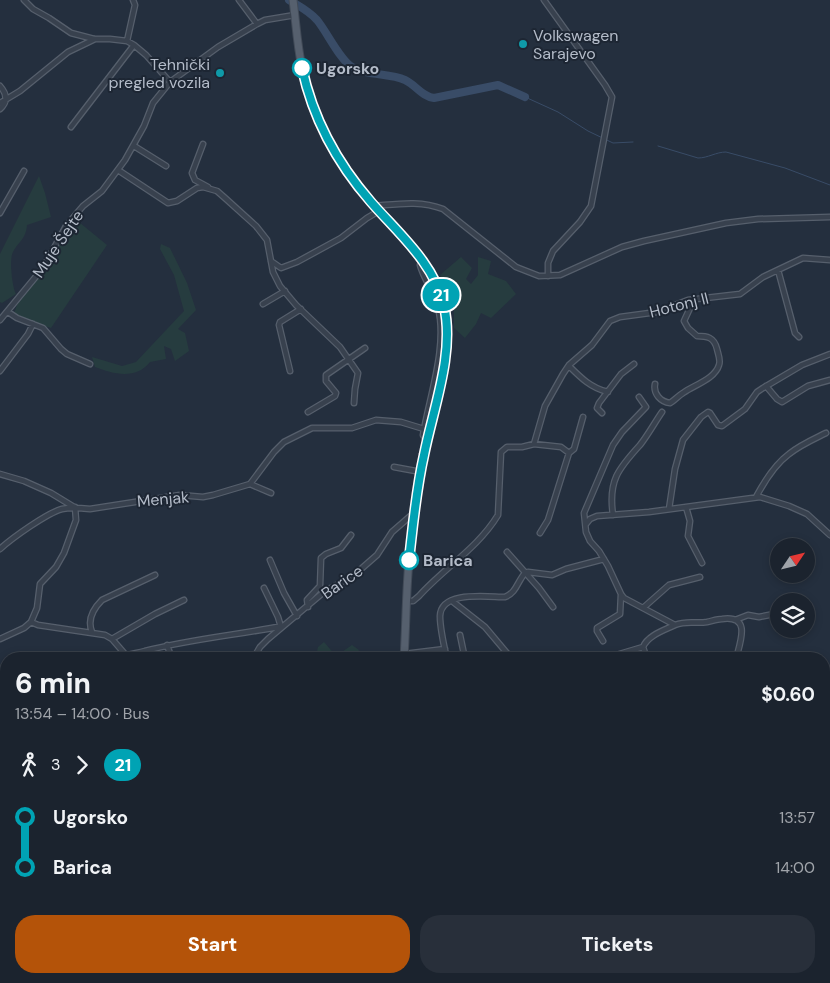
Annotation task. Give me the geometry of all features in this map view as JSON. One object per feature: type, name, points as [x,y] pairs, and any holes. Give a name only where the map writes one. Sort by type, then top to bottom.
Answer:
[{"type":"main road","points":[[294,3],[301,65],[306,86],[320,124],[341,163],[431,273],[441,295],[447,319],[445,358],[421,472],[415,512],[409,562],[404,652]]},
{"type":"street","points":[[24,0],[33,10],[71,33],[95,39],[127,41],[146,55],[170,82]]},
{"type":"street","points":[[127,41],[135,5],[133,0]]},
{"type":"street","points":[[239,0],[257,24]]},
{"type":"street","points":[[544,0],[609,90],[612,97],[590,206],[581,220],[553,251],[548,263],[548,276]]},
{"type":"street","name":"Muje Šejte","points":[[0,320],[43,268],[69,222],[82,206],[102,191],[118,170],[134,146],[153,103],[170,82],[218,46],[257,24],[295,15]]},
{"type":"street","points":[[0,103],[20,91],[60,58],[95,39]]},
{"type":"street","points":[[71,127],[134,45]]},
{"type":"street","points":[[0,86],[6,100],[5,105],[0,109]]},
{"type":"street","points":[[203,144],[192,173],[195,180],[205,184],[208,188]]},
{"type":"street","points":[[134,146],[166,166]]},
{"type":"street","points":[[118,170],[168,203],[177,201],[197,188],[208,188],[217,191],[263,234],[270,248],[270,260],[276,279],[284,291],[329,334],[350,359],[358,373],[354,402]]},
{"type":"street","points":[[0,213],[24,171]]},
{"type":"street","points":[[270,260],[281,268],[298,262],[341,238],[376,208],[418,202],[430,204],[449,214],[516,267],[539,276],[560,275],[574,271],[622,247],[726,223],[758,219],[830,217]]},
{"type":"street","name":"Hotonj II","points":[[534,444],[545,406],[569,366],[592,345],[607,324],[614,318],[657,312],[692,300],[740,294],[763,277],[803,258],[830,260]]},
{"type":"street","points":[[423,262],[420,265],[435,296],[439,310],[441,332],[435,376],[423,435],[427,442]]},
{"type":"street","points":[[778,270],[795,333],[799,337]]},
{"type":"street","points":[[263,304],[284,291]]},
{"type":"street","points":[[655,384],[654,389],[659,397],[670,403],[685,391],[711,376],[719,366],[717,347],[712,339],[706,336],[697,336],[684,321],[692,300]]},
{"type":"street","points":[[290,371],[279,325],[280,322],[301,309]]},
{"type":"street","points":[[8,312],[17,318],[43,328],[61,350],[90,364]]},
{"type":"street","points":[[0,371],[28,334],[33,324]]},
{"type":"street","points":[[308,412],[335,396],[336,393],[325,378],[326,376],[365,348]]},
{"type":"street","points":[[669,509],[675,469],[683,440],[708,412],[718,425],[722,426],[745,409],[757,392],[766,386],[802,365],[830,354]]},
{"type":"street","points":[[602,413],[597,408],[599,402],[621,374],[634,364]]},
{"type":"street","points":[[569,366],[588,384],[597,390],[608,392]]},
{"type":"street","points":[[766,386],[776,400],[782,402],[808,386],[830,380]]},
{"type":"street","points":[[603,641],[597,628],[620,614],[621,594],[604,559],[590,541],[586,532],[584,513],[613,445],[622,432],[646,407],[639,397]]},
{"type":"street","points":[[613,515],[612,490],[622,465],[640,444],[662,412]]},
{"type":"street","points":[[540,533],[550,514],[569,453],[574,449],[583,417]]},
{"type":"street","points":[[271,494],[250,484],[284,442],[312,428],[352,428],[376,420],[383,420],[424,428]]},
{"type":"street","points":[[756,497],[763,483],[783,459],[794,450],[826,433]]},
{"type":"street","points":[[407,601],[413,601],[419,596],[493,524],[498,515],[501,452],[507,447],[522,447],[534,444],[561,448],[569,453]]},
{"type":"street","points":[[394,467],[421,472]]},
{"type":"street","points":[[0,474],[24,481],[51,493],[75,507],[76,520],[64,553],[56,567],[40,584],[37,608],[31,622],[24,628],[0,639]]},
{"type":"street","name":"Menjak","points":[[0,549],[41,520],[61,509],[75,507],[90,508],[180,494],[203,497],[221,494],[250,484]]},
{"type":"street","points":[[586,524],[594,517],[756,497],[769,499],[807,514],[830,535]]},
{"type":"street","points":[[686,506],[690,521],[688,536],[702,563]]},
{"type":"street","name":"Barice","points":[[257,652],[283,626],[325,591],[353,576],[377,555],[392,532],[415,512]]},
{"type":"street","name":"Barice","points":[[308,607],[307,600],[320,586],[321,558],[341,548],[351,535]]},
{"type":"street","points":[[507,552],[554,607]]},
{"type":"street","points":[[525,573],[552,575],[566,569],[604,559]]},
{"type":"street","points":[[270,560],[284,593],[297,616]]},
{"type":"street","points":[[446,652],[440,615],[443,608],[463,596],[505,597],[512,594],[525,573]]},
{"type":"street","points":[[92,632],[89,625],[90,619],[96,606],[102,600],[155,575]]},
{"type":"street","points":[[643,608],[665,587],[700,577]]},
{"type":"street","points":[[264,588],[283,626]]},
{"type":"street","points":[[621,594],[675,625]]},
{"type":"street","points":[[112,638],[154,614],[184,600]]},
{"type":"street","points":[[452,601],[485,627],[506,652]]},
{"type":"street","points":[[735,620],[748,615],[759,617],[770,615]]},
{"type":"street","points":[[645,652],[643,646],[645,641],[675,625],[688,621],[702,623],[722,619],[740,622],[743,629],[738,652]]},
{"type":"street","points":[[31,622],[38,625],[105,635],[112,638],[123,652]]},
{"type":"street","name":"Barice","points":[[134,652],[283,626]]},
{"type":"street","points":[[460,635],[464,652]]},
{"type":"street","points":[[167,645],[170,652]]},
{"type":"street","points":[[623,652],[643,646]]},
{"type":"street","points":[[427,652],[445,649]]},
{"type":"green space","points":[[39,176],[51,217],[27,225],[24,237],[15,248],[11,261],[13,285],[16,294],[2,303],[0,302],[0,254]]},
{"type":"green space","points":[[74,218],[107,245],[51,328],[17,317],[14,313],[17,305],[44,271]]},
{"type":"green space","points":[[161,244],[170,248],[187,283],[196,310],[178,329],[185,333],[189,351],[175,361],[171,349],[164,346],[166,359],[150,362],[144,368],[131,373],[109,372],[95,367],[92,357],[122,366],[136,362],[184,311],[174,275],[160,249]]},
{"type":"green space","points":[[461,257],[472,268],[466,279],[471,284],[478,275],[478,257],[491,261],[488,274],[506,281],[516,294],[491,318],[481,313],[476,324],[465,338],[454,328],[454,299],[440,275]]},
{"type":"green space","points":[[324,642],[333,652],[317,652],[318,647]]},
{"type":"green space","points":[[352,645],[359,650],[358,652],[342,652]]},
{"type":"waterway","points":[[289,0],[314,17],[347,63],[358,70],[405,80],[429,97],[434,98],[498,85],[525,97]]},
{"type":"waterway","points":[[525,97],[558,112],[588,131],[613,143],[633,142]]},
{"type":"waterway","points":[[658,146],[698,158],[726,152],[785,168],[830,185]]},
{"type":"bus line","name":"21","points":[[302,68],[310,100],[331,147],[369,201],[431,273],[438,286],[444,305],[447,319],[445,358],[423,457],[409,560]]},
{"type":"place","name":"Volkswagen Sarajevo","points":[[523,44]]},
{"type":"place","name":"Ugorsko","points":[[302,68]]},
{"type":"place","name":"Tehnički pregled vozila","points":[[220,73]]},
{"type":"place","name":"Barica","points":[[409,560]]}]
